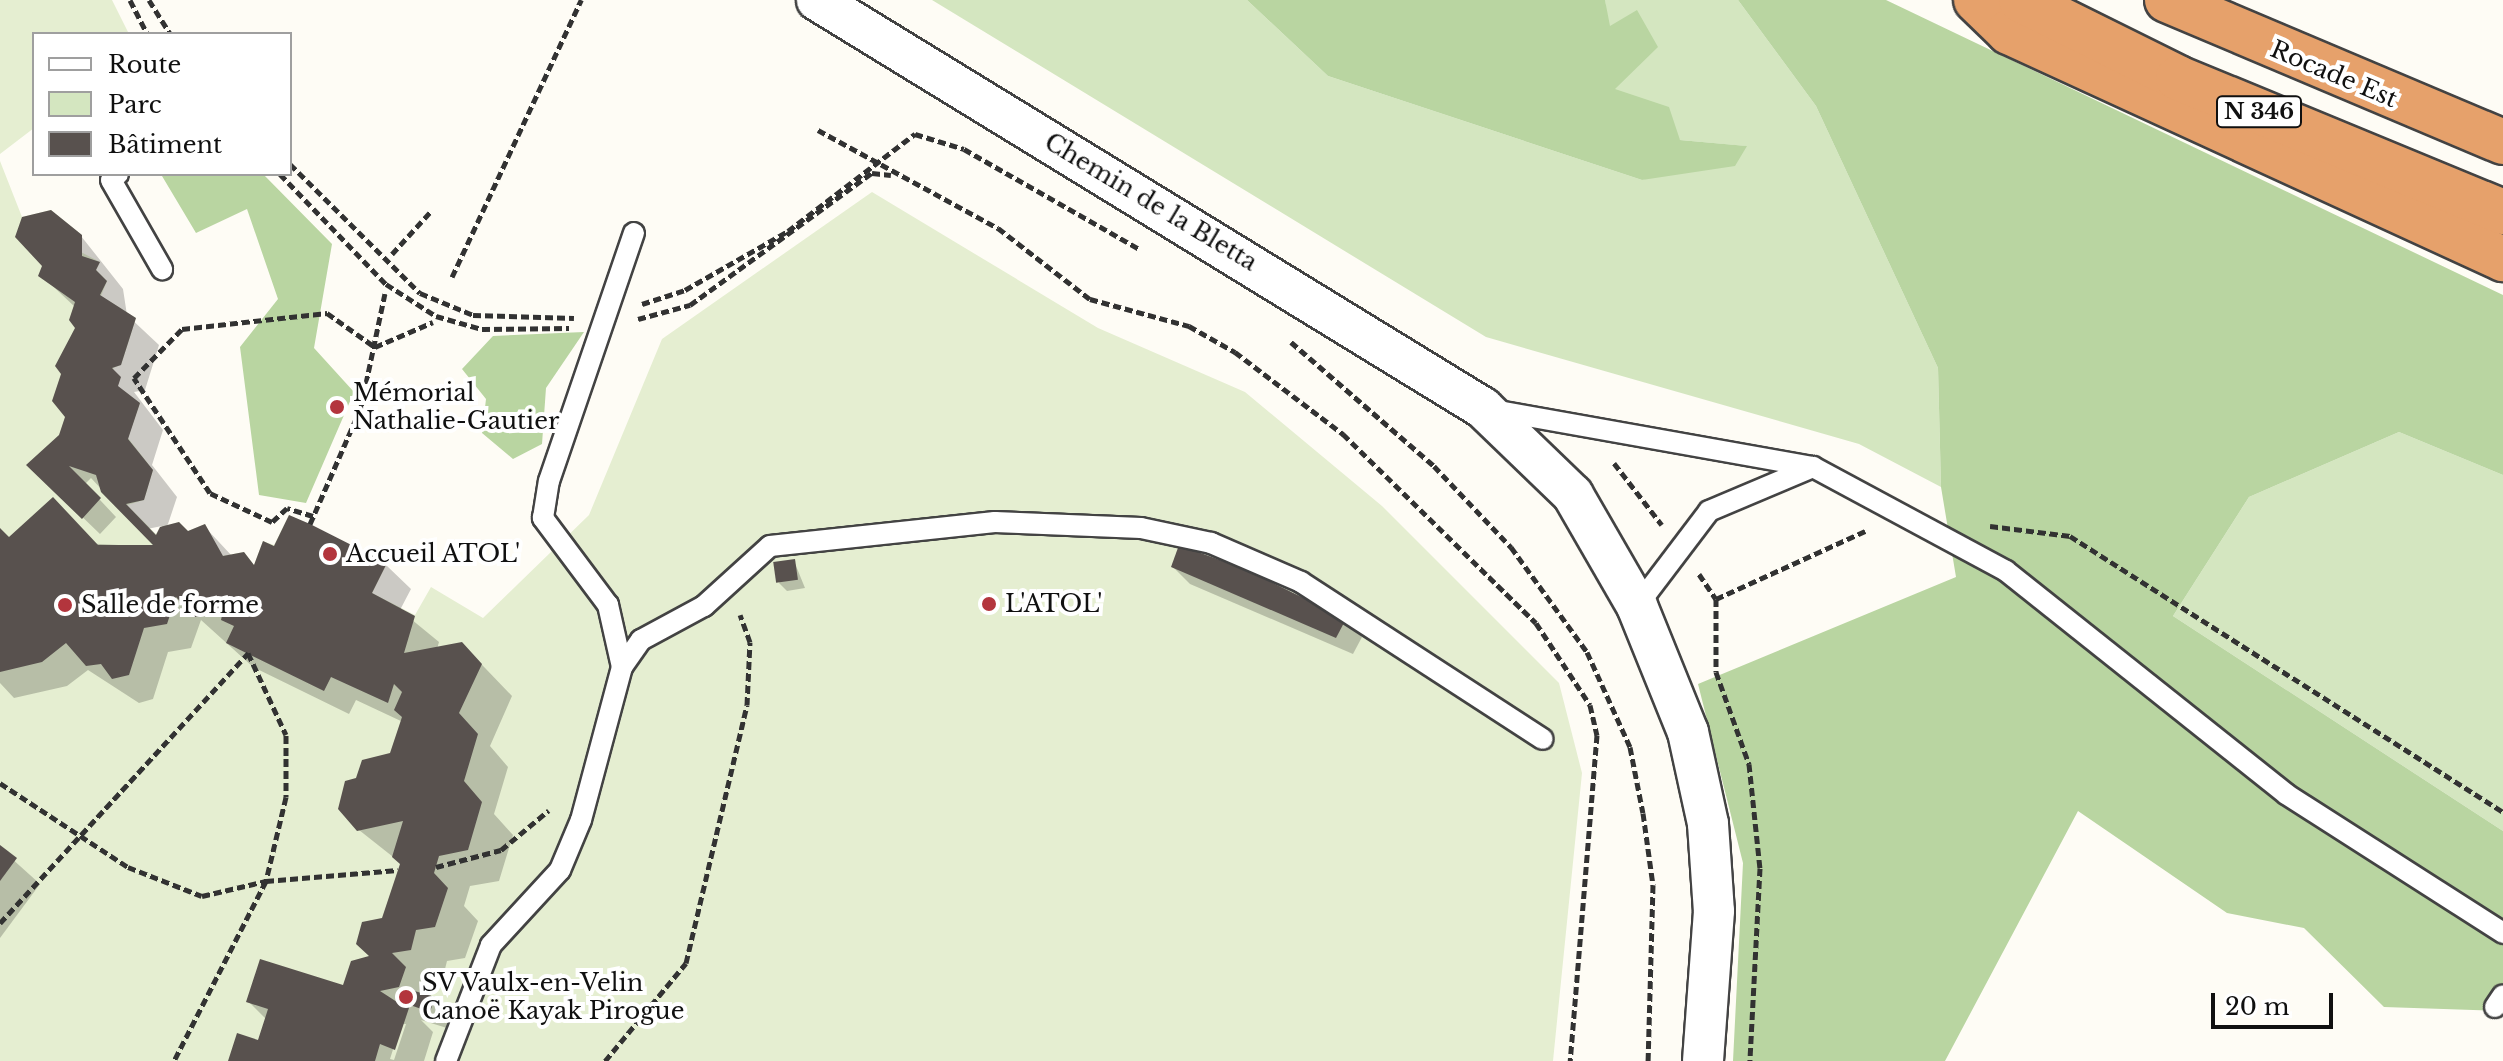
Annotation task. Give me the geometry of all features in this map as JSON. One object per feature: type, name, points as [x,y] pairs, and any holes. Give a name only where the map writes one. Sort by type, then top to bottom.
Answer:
[{"type":"highway","points":[[1976,0],[2009,32],[2503,259]]},
{"type":"highway","name":"N 346","points":[[2021,0],[2178,78],[2503,212]]},
{"type":"highway","name":"Rocade Est","points":[[2167,0],[2503,142]]},
{"type":"street","name":"Chemin de la Bletta","points":[[817,0],[1483,408],[1573,495],[1637,606],[1688,732],[1708,824],[1714,911],[1703,1061]]},
{"type":"lane","points":[[116,176],[111,180],[162,269]]},
{"type":"lane","points":[[622,667],[608,605],[543,518],[549,481],[607,320],[634,233]]},
{"type":"lane","points":[[1483,408],[1813,467],[2006,571],[2286,794],[2503,933]]},
{"type":"lane","points":[[1637,606],[1709,511],[1813,467]]},
{"type":"lane","points":[[446,1061],[491,945],[560,870],[622,667],[641,640],[704,606],[770,546],[995,522],[1141,528],[1211,543],[1301,582],[1543,739]]},
{"type":"path","points":[[130,0],[146,32]]},
{"type":"path","points":[[149,0],[169,32]]},
{"type":"path","points":[[452,277],[581,0]]},
{"type":"path","points":[[818,130],[875,164],[998,228],[1090,299],[1189,326],[1235,352],[1343,434],[1536,623],[1590,705],[1597,735],[1570,1061]]},
{"type":"path","points":[[292,166],[420,293],[473,315],[526,322],[607,320],[685,290],[788,231],[915,134],[933,135],[1153,258]]},
{"type":"path","points":[[282,176],[386,284],[436,316],[482,329],[607,320],[690,305],[872,173],[897,175]]},
{"type":"path","points":[[392,254],[432,210]]},
{"type":"path","points":[[310,524],[361,407],[385,293]]},
{"type":"path","points":[[313,516],[287,508],[272,522],[210,493],[134,378],[182,329],[327,313],[375,347]]},
{"type":"path","points":[[375,347],[433,322]]},
{"type":"path","points":[[1277,330],[1445,478],[1511,547],[1587,652],[1630,747],[1643,813],[1653,885],[1648,1061]]},
{"type":"path","points":[[1586,427],[1716,599],[1716,672],[1749,764],[1760,868],[1750,1061]]},
{"type":"path","points":[[605,1061],[686,963],[747,705],[750,642],[741,616],[704,606]]},
{"type":"path","points":[[0,923],[248,653],[286,735],[286,797],[266,881],[174,1061]]},
{"type":"path","points":[[436,867],[501,850],[531,831],[593,767]]},
{"type":"path","points":[[0,783],[79,837],[202,896],[266,881],[398,870]]},
{"type":"green space","points":[[0,0],[112,0],[128,32],[32,32],[32,130],[0,154]]},
{"type":"green space","points":[[932,0],[1247,0],[1328,76],[1642,180],[1746,146],[1680,140],[1614,89],[1605,0],[1738,0],[1816,106],[1938,368],[1941,487],[1859,444],[1486,337]]},
{"type":"green space","points":[[1247,0],[1605,0],[1610,26],[1637,10],[1658,47],[1615,89],[1669,107],[1680,140],[1747,146],[1735,166],[1642,180],[1328,76]]},
{"type":"green space","points":[[1738,0],[1886,0],[2503,295],[2503,475],[2399,432],[2249,497],[2173,616],[2503,831],[2503,1011],[2384,1007],[2304,928],[2227,913],[2078,811],[1945,1061],[1733,1061],[1743,863],[1698,684],[1956,577],[1941,487],[1938,368],[1816,106]]},
{"type":"green space","name":"L'ATOL'","points":[[0,161],[22,217],[51,210],[82,235],[77,250],[100,262],[96,270],[107,281],[101,296],[136,318],[121,365],[113,368],[118,387],[140,403],[128,438],[153,470],[144,500],[127,505],[156,534],[160,527],[179,522],[188,531],[205,524],[222,556],[244,552],[254,565],[263,541],[274,545],[289,515],[387,563],[372,593],[415,615],[431,587],[483,618],[589,515],[662,339],[872,192],[1098,328],[1245,392],[1382,506],[1559,683],[1582,773],[1553,1061],[0,1061]]},
{"type":"green space","points":[[162,176],[265,176],[332,244],[314,348],[354,392],[306,503],[259,495],[240,347],[278,299],[247,209],[196,233]]},
{"type":"green space","points":[[584,332],[546,388],[542,444],[513,459],[482,433],[486,399],[462,369],[493,336]]},
{"type":"green space","points":[[2399,432],[2503,475],[2503,831],[2173,616],[2249,497]]},
{"type":"building","points":[[51,210],[82,235],[82,256],[100,262],[96,270],[107,281],[100,295],[136,318],[121,365],[112,368],[121,377],[118,386],[140,403],[128,439],[153,470],[144,500],[126,504],[156,535],[160,527],[179,522],[188,531],[205,524],[223,556],[244,552],[254,565],[263,541],[274,546],[289,515],[310,524],[387,563],[372,593],[415,616],[404,653],[462,642],[482,664],[459,713],[478,734],[464,781],[482,802],[468,850],[439,856],[434,873],[448,888],[435,927],[416,930],[411,950],[392,953],[406,967],[399,987],[380,991],[397,1002],[401,987],[435,997],[430,1012],[410,1005],[395,1050],[380,1044],[375,1061],[228,1061],[237,1033],[258,1040],[268,1009],[246,1002],[260,959],[343,985],[351,961],[369,956],[356,944],[362,922],[382,918],[400,864],[392,857],[403,821],[357,831],[338,809],[345,781],[356,778],[362,760],[390,753],[402,717],[394,710],[402,692],[394,684],[388,703],[331,677],[324,691],[226,643],[234,626],[221,620],[223,611],[195,617],[176,597],[167,624],[144,628],[129,675],[112,679],[101,664],[86,666],[66,643],[42,662],[0,672],[0,528],[9,537],[53,497],[98,545],[153,545],[101,492],[96,475],[69,466],[101,498],[82,519],[26,465],[59,435],[65,417],[52,401],[61,374],[55,366],[75,328],[69,320],[75,302],[38,276],[42,266],[15,237],[22,217]]},
{"type":"building","points":[[1179,545],[1247,570],[1346,619],[1336,638],[1171,567]]},
{"type":"building","points":[[795,559],[798,580],[776,583],[773,562]]},
{"type":"building","points":[[0,845],[17,858],[0,881]]},
{"type":"place","name":"Mémorial Nathalie-Gautier","points":[[337,407]]},
{"type":"place","name":"Accueil ATOL'","points":[[330,554]]},
{"type":"place","name":"L'ATOL'","points":[[989,604]]},
{"type":"place","name":"Salle de forme","points":[[65,605]]},
{"type":"place","name":"SV Vaulx-en-Velin Canoë Kayak Pirogue","points":[[406,997]]}]
